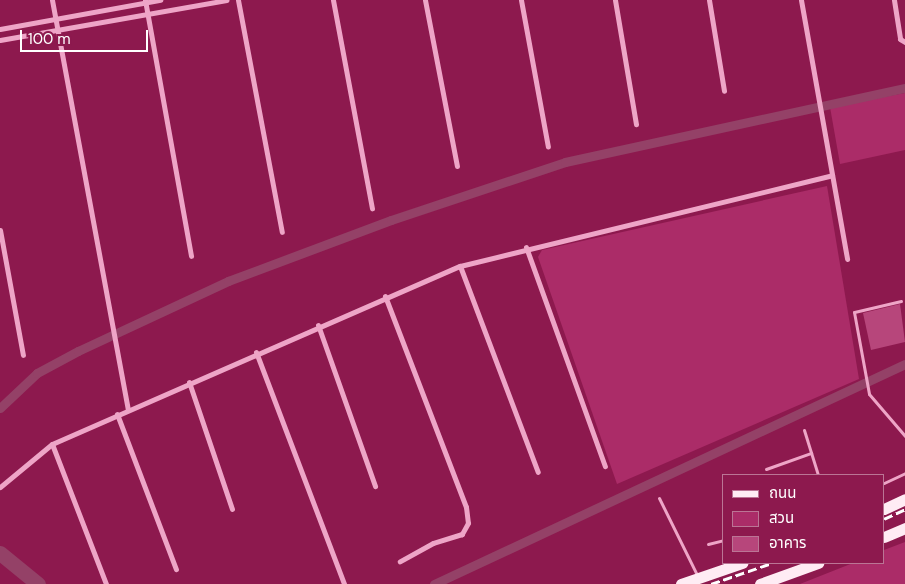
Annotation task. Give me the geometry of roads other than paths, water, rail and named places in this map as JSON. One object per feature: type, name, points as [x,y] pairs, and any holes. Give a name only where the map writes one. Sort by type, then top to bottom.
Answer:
[{"type":"main road","points":[[885,509],[905,499]]},
{"type":"main road","points":[[885,537],[905,528]]},
{"type":"main road","points":[[681,584],[739,564]]},
{"type":"main road","points":[[760,584],[815,564]]},
{"type":"street","points":[[52,0],[128,409]]},
{"type":"street","points":[[0,29],[145,1],[160,0]]},
{"type":"street","points":[[0,40],[226,0]]},
{"type":"street","points":[[238,0],[282,232]]},
{"type":"street","points":[[333,0],[372,208]]},
{"type":"street","points":[[426,0],[457,166]]},
{"type":"street","points":[[522,0],[548,147]]},
{"type":"street","points":[[615,0],[636,124]]},
{"type":"street","points":[[709,0],[724,90]]},
{"type":"street","points":[[801,0],[847,259]]},
{"type":"street","points":[[894,0],[900,39],[905,42]]},
{"type":"street","points":[[145,1],[191,256]]},
{"type":"street","points":[[0,487],[52,444],[256,352],[460,266],[526,247],[832,175]]},
{"type":"street","points":[[0,230],[23,355]]},
{"type":"street","points":[[526,247],[605,466]]},
{"type":"street","points":[[460,266],[538,472]]},
{"type":"street","points":[[385,296],[466,507],[468,523],[462,534],[433,543],[400,561]]},
{"type":"street","points":[[318,325],[375,486]]},
{"type":"street","points":[[256,352],[344,584]]},
{"type":"street","points":[[189,382],[232,509]]},
{"type":"street","points":[[117,414],[176,569]]},
{"type":"street","points":[[52,444],[106,584]]},
{"type":"lane","points":[[902,301],[854,312],[869,394],[905,436]]},
{"type":"lane","points":[[804,430],[818,474]]},
{"type":"lane","points":[[766,469],[811,452]]},
{"type":"lane","points":[[885,483],[905,473]]},
{"type":"lane","points":[[659,498],[698,578]]},
{"type":"lane","points":[[708,544],[722,540]]},
{"type":"waterway","points":[[0,408],[37,373],[78,351],[228,281],[391,220],[565,162],[905,88]]},
{"type":"waterway","points":[[434,584],[905,364]]},
{"type":"waterway","points":[[0,553],[38,584]]},
{"type":"railway","points":[[885,519],[905,509]]},
{"type":"railway","points":[[711,584],[769,564]]}]
